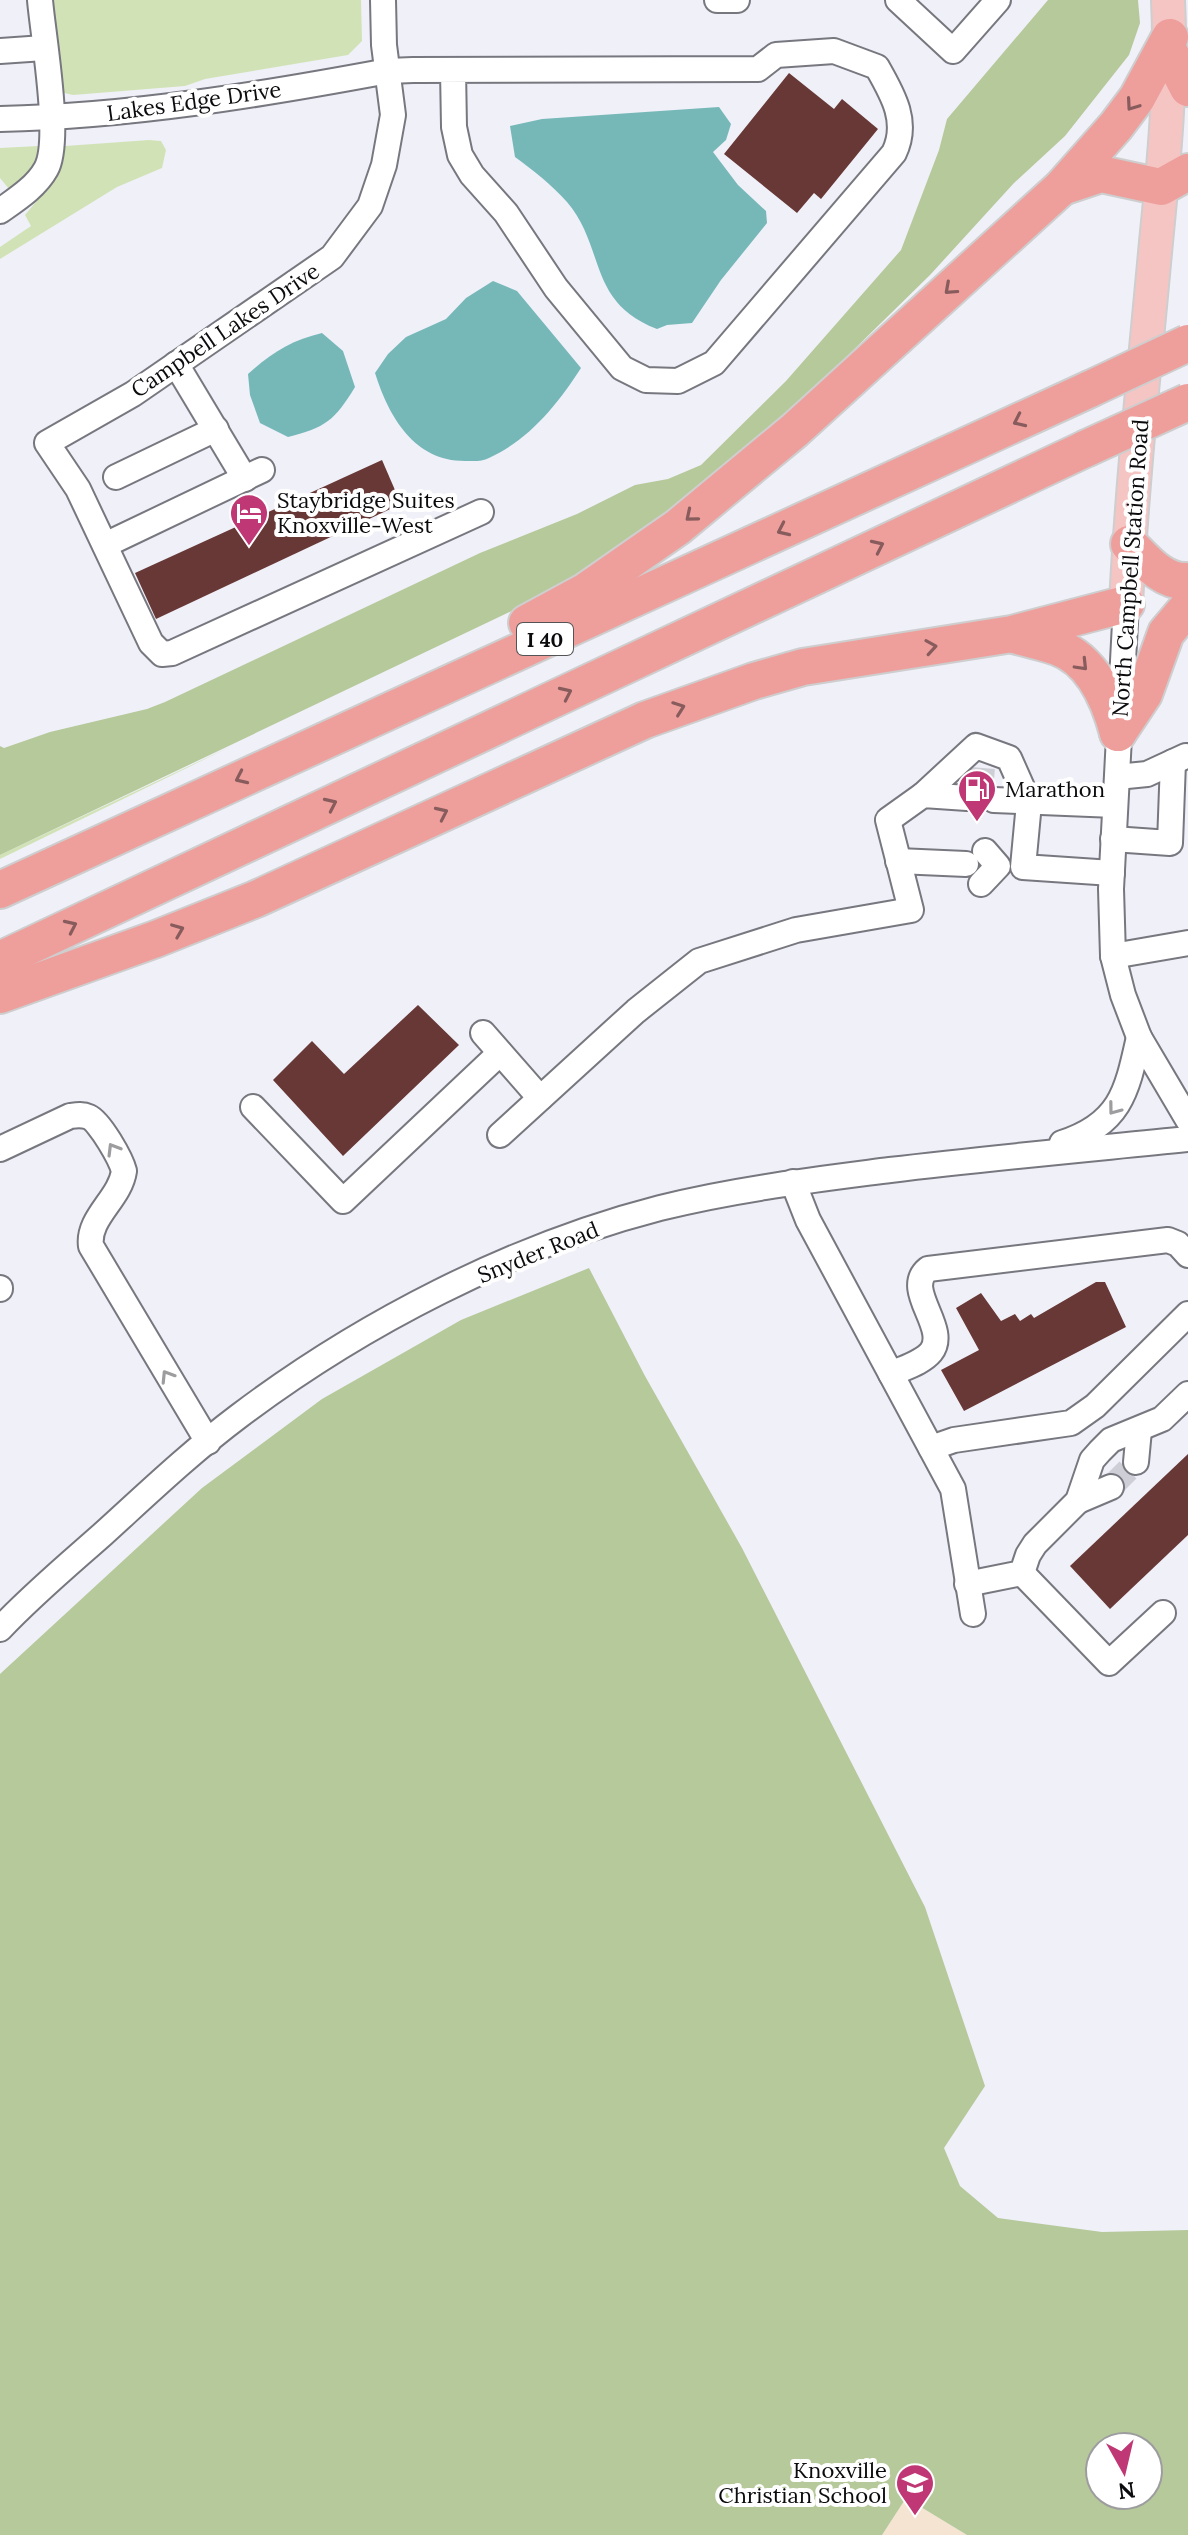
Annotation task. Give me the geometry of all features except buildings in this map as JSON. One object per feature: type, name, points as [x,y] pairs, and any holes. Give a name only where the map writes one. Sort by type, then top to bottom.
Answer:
[{"type":"highway","points":[[1170,45],[1188,88]]},
{"type":"highway","points":[[288,756],[586,591],[678,527],[795,430],[1062,187],[1116,126],[1170,45]]},
{"type":"highway","points":[[1062,187],[1101,174],[1175,180]]},
{"type":"highway","name":"I 40","points":[[0,890],[1188,343]]},
{"type":"highway","name":"I 40","points":[[0,960],[1188,402]]},
{"type":"highway","points":[[1129,544],[1155,571],[1180,582],[1188,581]]},
{"type":"highway","points":[[0,995],[256,899],[645,720],[740,686],[803,667],[1012,634],[1090,616],[1126,604]]},
{"type":"highway","points":[[1118,733],[1144,694],[1166,633],[1188,607]]},
{"type":"highway","points":[[1012,634],[1057,647],[1082,663],[1106,696],[1118,733]]},
{"type":"main road","name":"North Campbell Station Road","points":[[1126,604],[1129,544],[1175,180],[1168,0]]},
{"type":"street","points":[[0,211],[23,195],[46,169],[52,156],[40,0]]},
{"type":"street","name":"Campbell Lakes Drive","points":[[105,545],[78,489],[47,443],[133,394],[332,257],[370,206],[384,165],[393,115],[383,0]]},
{"type":"street","points":[[717,0],[737,0]]},
{"type":"street","points":[[898,0],[953,51],[998,0]]},
{"type":"street","points":[[0,51],[44,48]]},
{"type":"street","name":"Lakes Edge Drive","points":[[0,119],[51,118],[193,105],[388,71],[453,70],[758,69],[776,55],[834,51],[877,67],[901,117],[900,141],[894,153],[714,363],[678,381],[646,380],[622,368],[556,288],[506,213],[472,175],[460,155],[454,127],[453,70]]},
{"type":"street","points":[[176,364],[216,429],[253,475],[105,545],[151,643],[162,654],[172,653],[481,512]]},
{"type":"street","points":[[116,477],[216,429]]},
{"type":"street","name":"North Campbell Station Road","points":[[1126,604],[1113,839],[1113,956],[1139,1037],[1188,1120]]},
{"type":"street","points":[[500,1135],[636,1011],[699,961],[796,930],[911,910],[888,820],[923,795],[976,746],[1009,758],[1009,797],[1023,867]]},
{"type":"street","points":[[1117,777],[1147,774],[1181,758]]},
{"type":"street","points":[[1113,839],[1170,843],[1181,758]]},
{"type":"street","points":[[923,795],[969,789],[943,777]]},
{"type":"street","points":[[1009,797],[1115,805]]},
{"type":"street","points":[[898,861],[1112,873]]},
{"type":"street","points":[[1113,956],[1188,943]]},
{"type":"street","points":[[483,1033],[540,1098]]},
{"type":"street","points":[[1033,1154],[1094,1130],[1114,1112],[1125,1092],[1139,1037]]},
{"type":"street","points":[[253,1107],[343,1201],[500,1053]]},
{"type":"street","points":[[0,1149],[70,1116],[81,1114],[92,1118],[98,1125],[124,1171],[120,1189],[92,1229],[91,1246],[208,1442]]},
{"type":"street","name":"Snyder Road","points":[[3,1618],[237,1417],[373,1329],[460,1283],[554,1240],[658,1209],[793,1182],[1188,1139]]},
{"type":"street","points":[[793,1182],[808,1220],[953,1489],[973,1614]]},
{"type":"street","points":[[891,1374],[924,1358],[935,1343],[935,1332],[921,1289],[921,1278],[928,1269],[1168,1240],[1178,1244],[1188,1255]]},
{"type":"street","points":[[931,1448],[954,1440],[1071,1423],[1095,1406],[1188,1314]]},
{"type":"street","points":[[1078,1501],[1092,1460],[1111,1440],[1162,1419],[1188,1394]]},
{"type":"street","points":[[1136,1462],[1139,1430]]},
{"type":"street","points":[[1022,1573],[1035,1544],[1078,1501],[1111,1487]]},
{"type":"street","points":[[967,1584],[1022,1573]]},
{"type":"street","points":[[1022,1573],[1109,1663],[1163,1613]]},
{"type":"shaded area","name":"Knoxville Christian School","points":[[906,2498],[967,2535],[882,2535]]},
{"type":"green space","points":[[51,0],[361,0],[362,41],[348,55],[205,79],[185,86],[73,95],[60,92]]},
{"type":"green space","points":[[1048,0],[1138,0],[1140,23],[1129,55],[1065,136],[1014,183],[930,275],[833,370],[697,495],[585,576],[0,855],[0,746],[4,748],[50,732],[165,702],[480,553],[577,514],[635,485],[668,479],[701,465],[786,381],[901,250],[939,150],[947,119]]},
{"type":"green space","points":[[161,141],[166,150],[162,168],[117,187],[0,259],[0,247],[31,226],[25,215],[59,174],[65,146]]},
{"type":"green space","points":[[38,146],[29,171],[9,189],[0,178],[0,148]]},
{"type":"green space","points":[[234,745],[0,859],[0,855]]},
{"type":"green space","points":[[589,1268],[645,1376],[742,1548],[925,1907],[985,2086],[944,2148],[960,2186],[998,2218],[1102,2232],[1188,2230],[1188,2535],[967,2535],[906,2498],[882,2535],[0,2535],[0,1674],[202,1488],[322,1399],[461,1320]]},
{"type":"water","points":[[719,107],[731,124],[726,140],[713,152],[738,185],[766,211],[767,223],[721,280],[692,323],[657,329],[635,318],[608,289],[588,237],[567,202],[515,157],[510,126],[542,119]]},
{"type":"water","points":[[493,281],[517,291],[581,368],[552,408],[530,431],[504,450],[483,460],[447,459],[431,453],[406,434],[388,405],[375,373],[388,354],[406,337],[446,319],[466,298]]},
{"type":"water","points":[[322,333],[343,351],[355,387],[328,421],[288,437],[260,423],[250,395],[248,374],[282,348]]},
{"type":"tunnel","points":[[970,779],[996,781]]},
{"type":"tunnel","points":[[1111,1487],[1136,1462]]},
{"type":"place","name":"Staybridge Suites Knoxville-West","points":[[249,547]]},
{"type":"place","name":"Marathon","points":[[977,823]]},
{"type":"place","name":"Knoxville Christian School","points":[[915,2517]]}]
